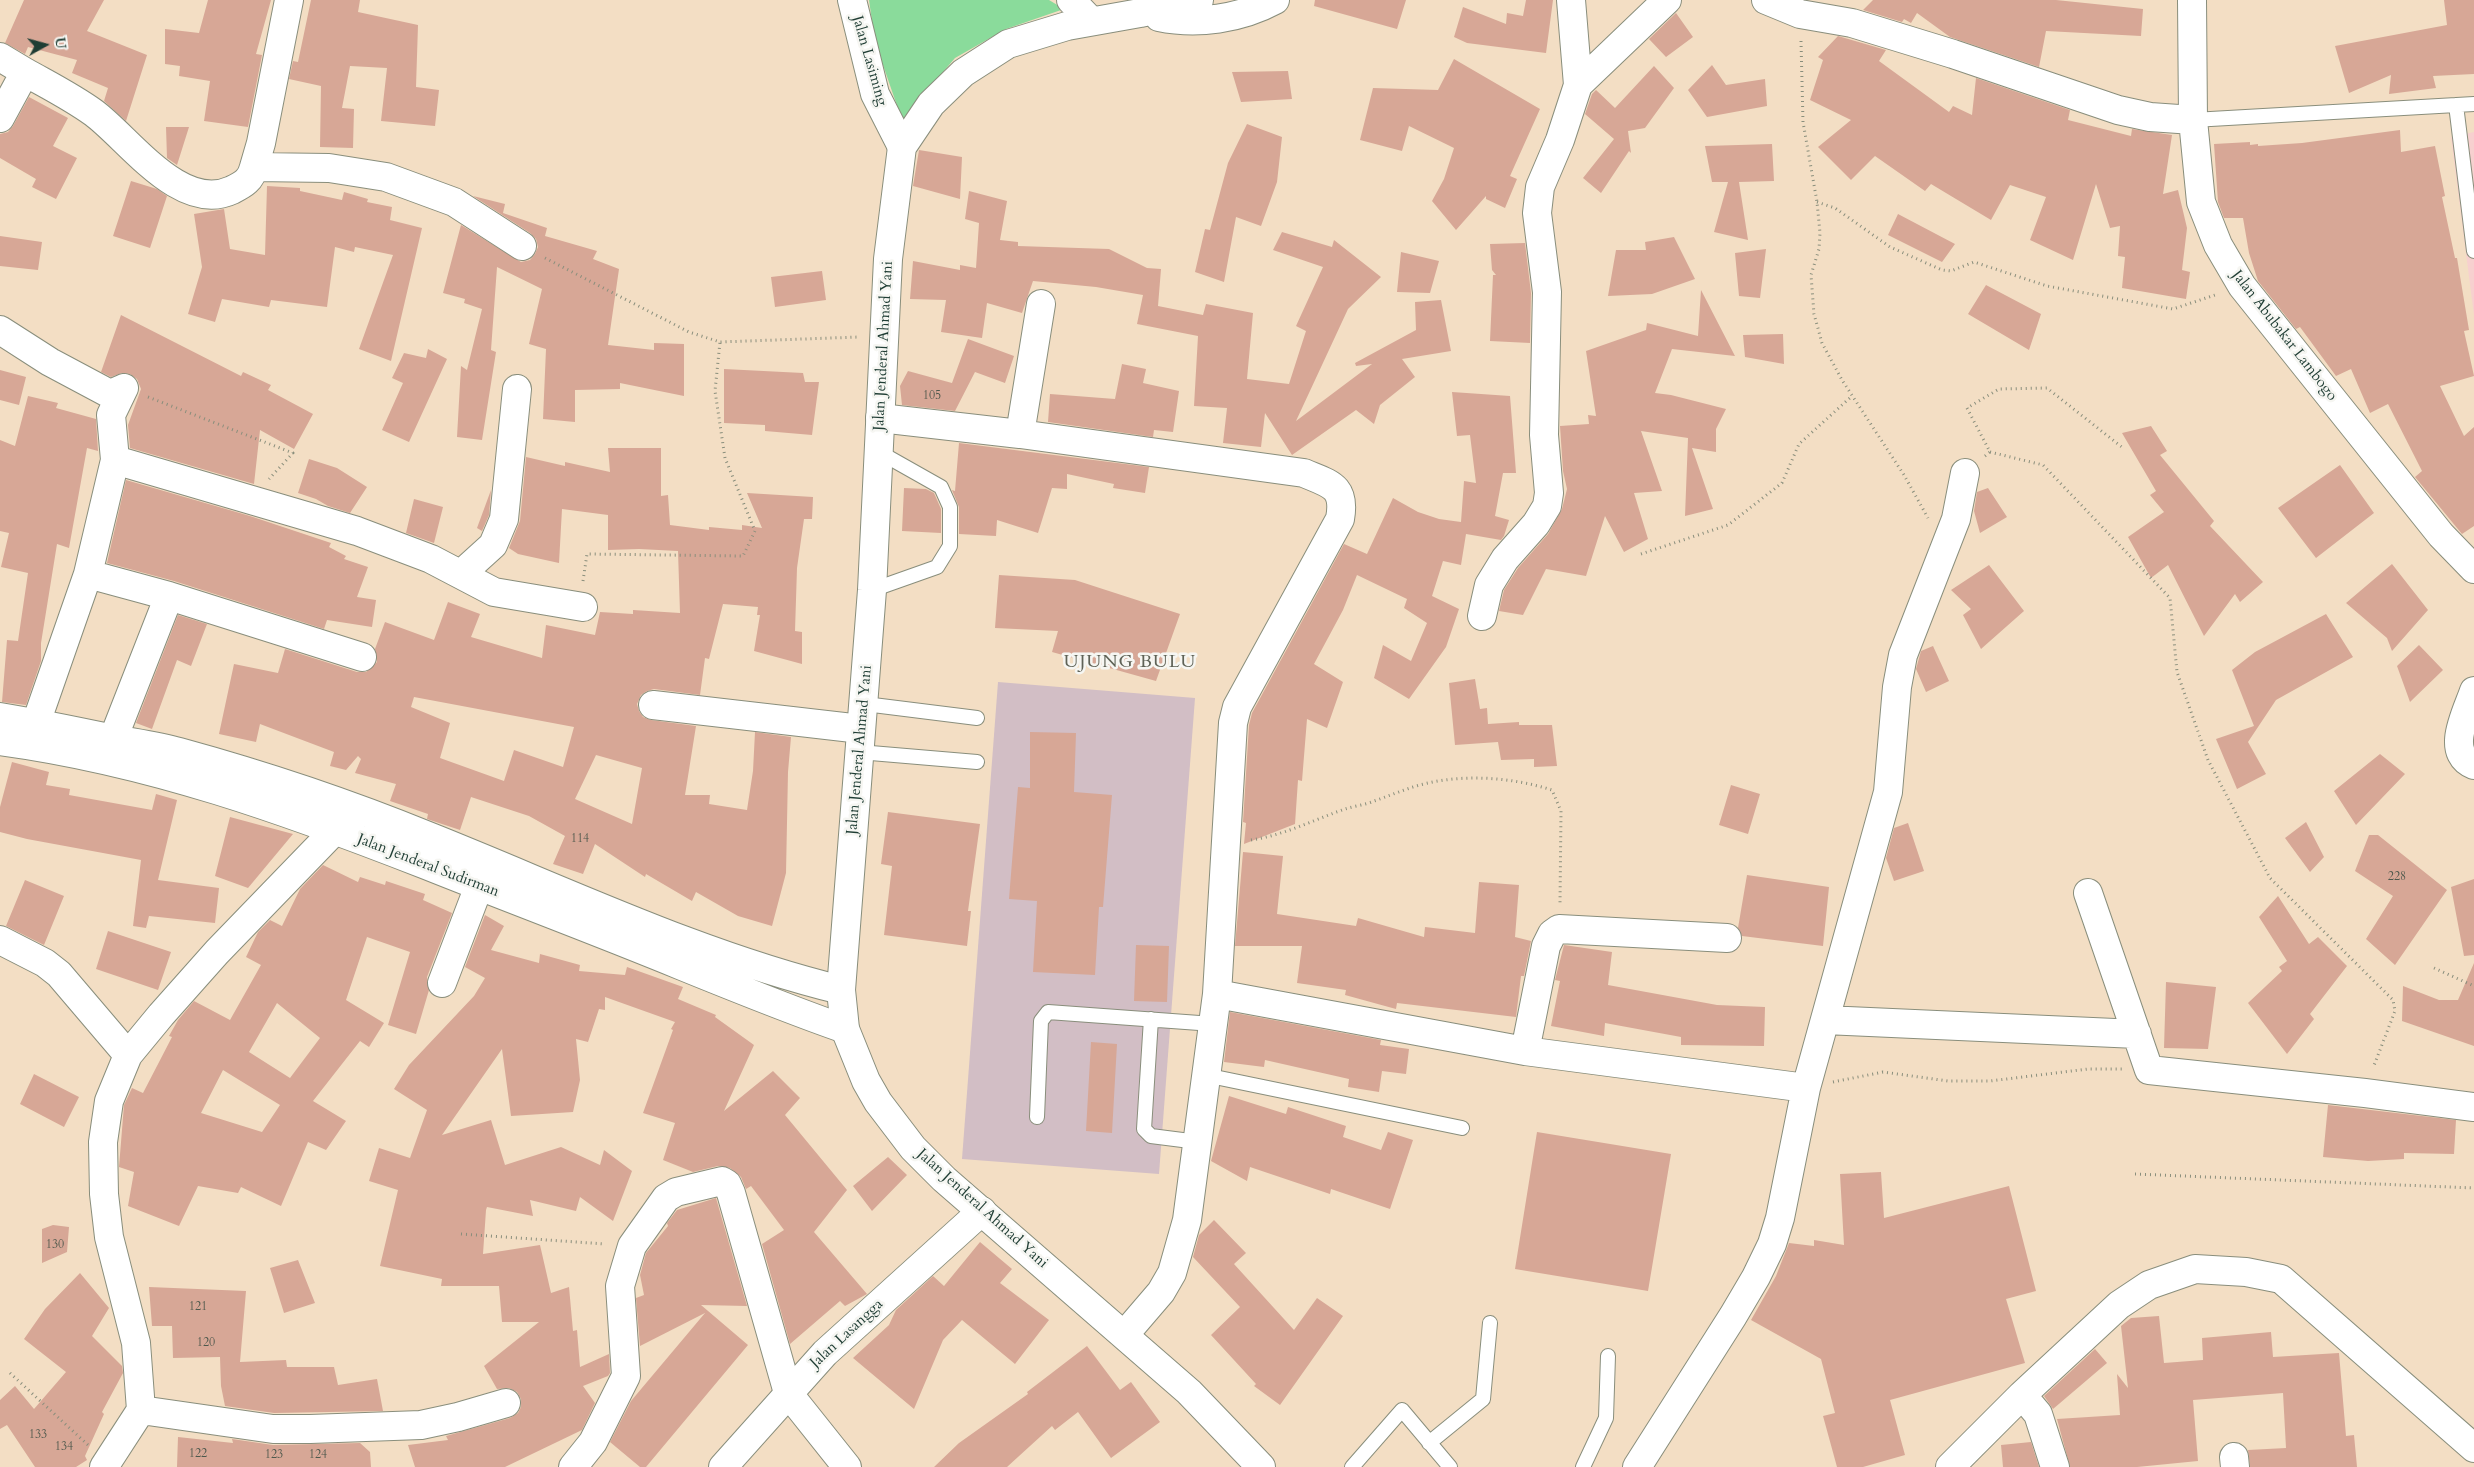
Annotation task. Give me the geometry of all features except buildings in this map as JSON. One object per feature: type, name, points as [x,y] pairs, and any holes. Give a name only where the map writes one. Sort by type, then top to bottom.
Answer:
[{"type":"main road","points":[[0,57],[76,100],[96,114],[140,156],[173,182],[184,188],[206,195],[218,195],[246,183],[252,176],[261,143],[289,0]]},
{"type":"main road","name":"Jalan Lasiming","points":[[852,0],[875,94],[902,147]]},
{"type":"main road","points":[[1071,0],[1099,13]]},
{"type":"main road","name":"Jalan Jenderal Ahmad Yani","points":[[1140,13],[1199,0]]},
{"type":"main road","name":"Jalan Jenderal Ahmad Yani","points":[[1261,1467],[1189,1392],[1125,1334],[944,1179],[912,1148],[866,1081],[845,1030],[841,990],[872,590],[888,258],[902,147],[931,104],[963,73],[1008,44],[1067,26],[1099,13],[1140,13],[1182,22],[1207,20],[1261,8],[1275,0]]},
{"type":"main road","points":[[1482,616],[1489,584],[1505,559],[1536,524],[1547,506],[1549,492],[1544,436],[1547,292],[1537,213],[1540,187],[1560,140],[1578,85],[1571,0]]},
{"type":"main road","points":[[1578,85],[1667,0]]},
{"type":"main road","points":[[1766,0],[1800,14],[1852,23],[1953,54],[2118,110],[2150,117],[2193,120]]},
{"type":"main road","name":"Jalan Abubakar Lambogo","points":[[2192,0],[2193,120],[2201,202],[2218,245],[2242,286],[2441,535],[2474,569]]},
{"type":"main road","points":[[0,118],[25,72]]},
{"type":"main road","points":[[254,167],[329,168],[386,178],[454,202],[522,246]]},
{"type":"main road","points":[[1020,434],[1041,304]]},
{"type":"main road","points":[[0,330],[50,362],[110,394],[124,388]]},
{"type":"main road","points":[[36,723],[88,574],[115,460],[111,415],[124,388]]},
{"type":"main road","points":[[461,574],[493,545],[504,519],[516,389]]},
{"type":"main road","points":[[880,418],[1020,434],[1304,473],[1328,483],[1341,496],[1343,506],[1340,519],[1237,707],[1233,723],[1217,994],[1187,1220],[1172,1273],[1161,1292],[1125,1334]]},
{"type":"main road","points":[[115,460],[251,498],[357,531],[431,559],[494,592],[583,607]]},
{"type":"main road","points":[[1637,1467],[1742,1300],[1772,1244],[1780,1218],[1806,1088],[1888,792],[1896,687],[1903,655],[1956,518],[1965,472]]},
{"type":"main road","points":[[88,574],[170,596],[362,657]]},
{"type":"main road","points":[[113,739],[170,596]]},
{"type":"main road","points":[[2474,691],[2462,723],[2460,747],[2461,756],[2467,762],[2474,764]]},
{"type":"main road","points":[[653,705],[862,728]]},
{"type":"main road","name":"Jalan Jenderal Sudirman","points":[[0,718],[36,723],[113,739],[184,767],[349,806],[428,835],[557,890],[745,962],[787,977],[841,990]]},
{"type":"main road","name":"Jalan Jenderal Sudirman","points":[[0,742],[41,747],[119,762],[184,767],[224,791],[335,830],[845,1030]]},
{"type":"main road","points":[[105,1465],[141,1410],[136,1344],[109,1237],[104,1194],[105,1121],[109,1101],[128,1054],[217,952],[335,830],[349,806]]},
{"type":"main road","points":[[442,983],[479,886]]},
{"type":"main road","points":[[2088,893],[2149,1070],[2365,1093],[2474,1107]]},
{"type":"main road","points":[[1525,1051],[1546,946],[1552,934],[1560,929],[1574,928],[1728,938]]},
{"type":"main road","points":[[0,940],[45,963],[59,974],[128,1054]]},
{"type":"main road","points":[[1217,994],[1525,1051],[1806,1088]]},
{"type":"main road","points":[[1825,1020],[2137,1034]]},
{"type":"main road","points":[[573,1467],[592,1442],[626,1376],[620,1286],[632,1246],[666,1198],[672,1194],[717,1182],[727,1184],[788,1393],[847,1467]]},
{"type":"main road","name":"Jalan Lasangga","points":[[723,1467],[825,1353],[982,1211]]},
{"type":"main road","points":[[1950,1467],[2022,1395],[2119,1305],[2149,1285],[2195,1269],[2246,1272],[2281,1279],[2474,1448]]},
{"type":"main road","points":[[2022,1395],[2038,1414],[2055,1467]]},
{"type":"main road","points":[[141,1410],[272,1429],[310,1429],[421,1425],[458,1417],[506,1403]]},
{"type":"lane","points":[[2193,120],[2474,104]]},
{"type":"lane","points":[[2456,105],[2474,251]]},
{"type":"lane","points":[[872,590],[937,567],[950,546],[950,507],[941,487],[879,452]]},
{"type":"lane","points":[[862,728],[977,718]]},
{"type":"lane","points":[[862,728],[977,762]]},
{"type":"lane","points":[[1038,1117],[1041,1021],[1045,1014],[1051,1012],[1213,1024]]},
{"type":"lane","points":[[1151,1019],[1144,1129],[1151,1136],[1198,1142]]},
{"type":"lane","points":[[1205,1075],[1462,1128]]},
{"type":"lane","points":[[1429,1443],[1483,1399],[1490,1324]]},
{"type":"lane","points":[[1583,1467],[1606,1418],[1608,1356]]},
{"type":"lane","points":[[1352,1467],[1402,1410],[1450,1467]]},
{"type":"path","points":[[1800,14],[1803,122],[1818,202],[1819,249],[1811,275],[1814,314],[1822,343],[1852,396],[1904,475],[1922,509],[1946,546]]},
{"type":"path","points":[[1818,202],[1835,208],[1890,248],[1942,270],[1951,271],[1974,262],[2047,286],[2173,309],[2242,286]]},
{"type":"path","points":[[522,246],[689,332],[720,342],[884,336]]},
{"type":"path","points":[[583,607],[586,554],[743,556],[755,531],[725,458],[715,391],[720,342]]},
{"type":"path","points":[[124,388],[293,452],[251,498]]},
{"type":"path","points":[[2123,448],[2047,388],[1999,390],[1967,408],[1990,452],[2043,465],[2170,598],[2177,672],[2180,681],[2208,760],[2258,857],[2270,878],[2393,1000],[2395,1011],[2365,1093]]},
{"type":"path","points":[[1641,554],[1728,524],[1782,483],[1799,444],[1852,396]]},
{"type":"path","points":[[1965,472],[1990,452]]},
{"type":"path","points":[[1226,844],[1277,836],[1346,808],[1373,802],[1411,787],[1444,780],[1475,779],[1531,783],[1552,790],[1561,811],[1560,929]]},
{"type":"path","points":[[2434,968],[2474,986]]},
{"type":"path","points":[[1806,1088],[1883,1072],[1956,1081],[1990,1081],[2088,1069],[2149,1070]]},
{"type":"path","points":[[2135,1174],[2474,1188]]},
{"type":"path","points":[[461,1234],[632,1246]]},
{"type":"path","points":[[10,1373],[105,1465]]},
{"type":"shaded area","points":[[2474,132],[2474,315],[2451,137]]},
{"type":"shaded area","points":[[998,682],[1195,698],[1159,1174],[962,1159]]},
{"type":"green space","points":[[869,0],[1049,0],[1064,9],[1006,29],[955,58],[902,120],[875,42]]},
{"type":"district","name":"UJUNG BULU","points":[[1130,663]]}]
